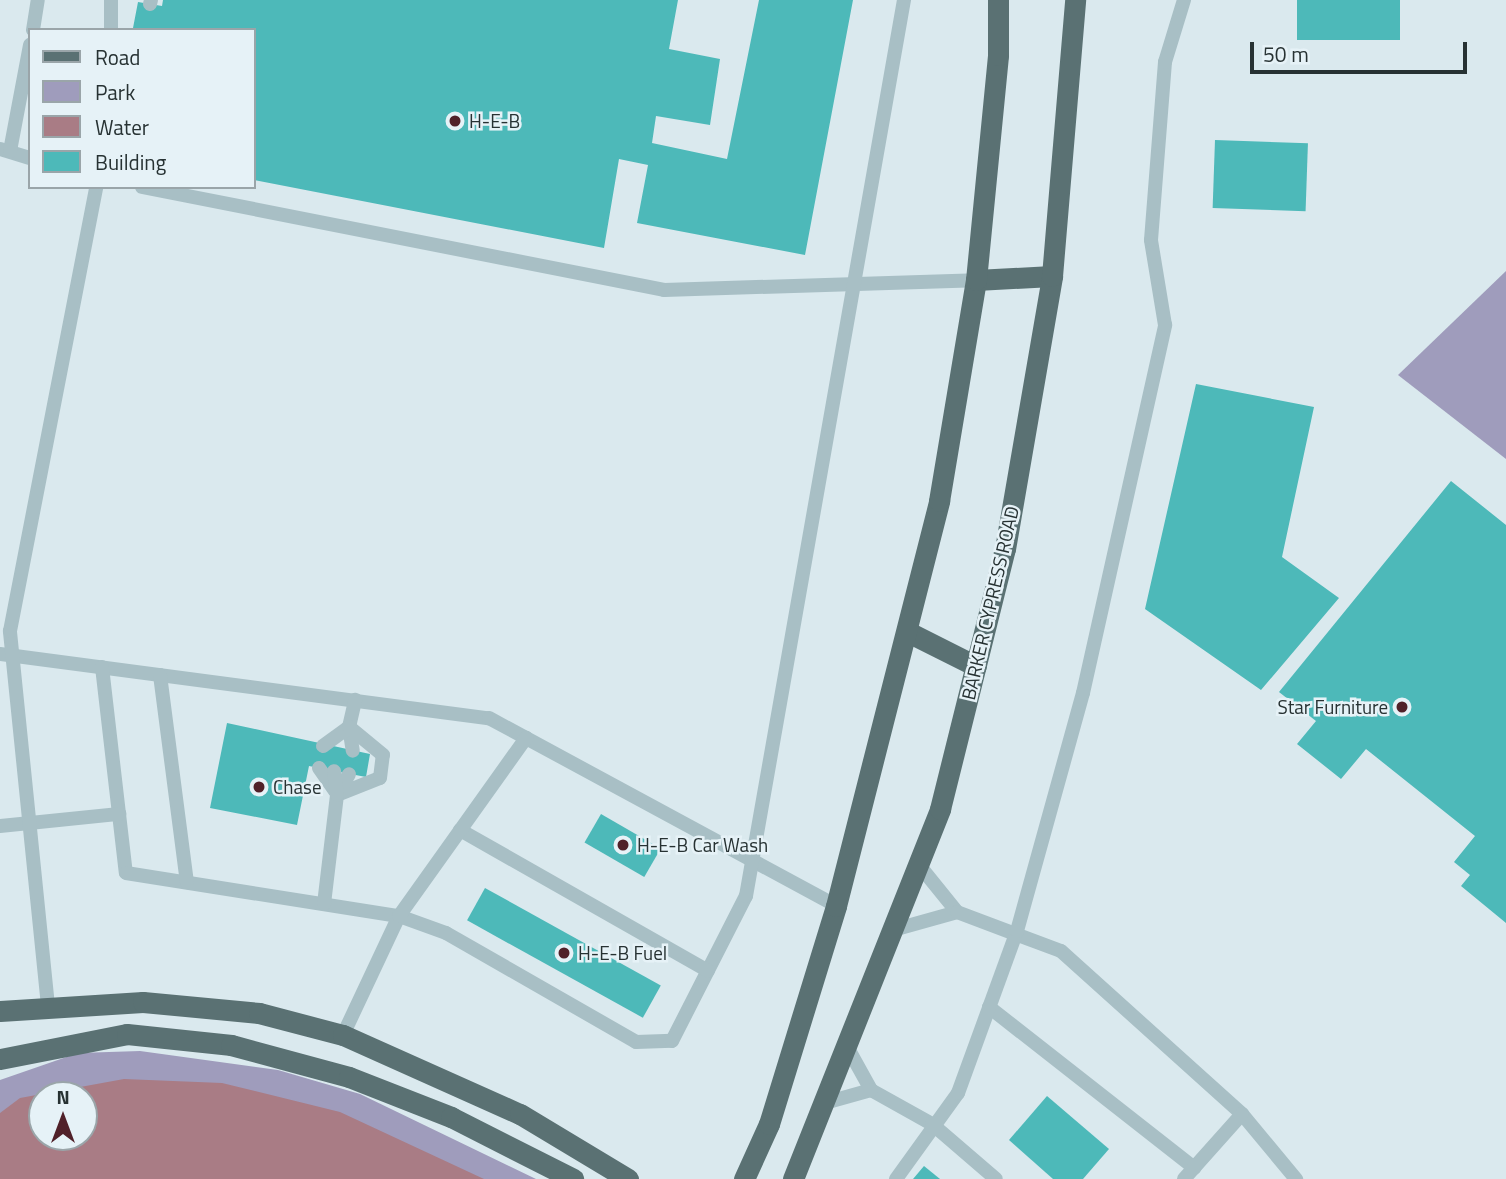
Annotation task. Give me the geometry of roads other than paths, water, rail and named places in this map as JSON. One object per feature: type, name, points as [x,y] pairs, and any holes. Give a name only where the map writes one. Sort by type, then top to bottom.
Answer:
[{"type":"main road","points":[[744,1179],[769,1124],[836,906],[908,632],[939,501],[976,280],[998,55],[998,0]]},
{"type":"main road","name":"BARKER CYPRESS ROAD","points":[[793,1179],[845,1043],[894,930],[919,864],[976,666],[1005,549],[1052,276],[1075,0]]},
{"type":"main road","points":[[976,280],[1052,276]]},
{"type":"main road","points":[[908,632],[976,666]]},
{"type":"main road","points":[[0,1011],[143,1002],[258,1013],[343,1035],[520,1114],[628,1179]]},
{"type":"main road","points":[[0,1059],[127,1034],[231,1045],[349,1077],[439,1112],[573,1179]]},
{"type":"lane","points":[[33,28],[38,0]]},
{"type":"lane","points":[[111,0],[111,28]]},
{"type":"lane","points":[[102,667],[126,873],[399,916],[446,933],[636,1042],[672,1041],[746,896],[904,0]]},
{"type":"lane","points":[[896,1179],[932,1124],[958,1093],[1017,932],[1083,693],[1165,325],[1151,240],[1166,62],[1184,0]]},
{"type":"lane","points":[[28,52],[5,150],[28,157]]},
{"type":"lane","points":[[48,1006],[33,823],[7,655],[96,189]]},
{"type":"lane","points":[[152,189],[664,290],[976,280]]},
{"type":"lane","points":[[7,655],[489,718],[836,906]]},
{"type":"lane","points":[[160,675],[187,882]]},
{"type":"lane","points":[[330,747],[349,727],[355,700]]},
{"type":"lane","points":[[349,727],[359,752]]},
{"type":"lane","points":[[337,795],[380,778],[383,755],[349,727]]},
{"type":"lane","points":[[343,1035],[399,916],[526,738]]},
{"type":"lane","points":[[324,904],[337,795],[326,769]]},
{"type":"lane","points":[[337,795],[355,775]]},
{"type":"lane","points":[[0,826],[118,814]]},
{"type":"lane","points":[[460,830],[708,971]]},
{"type":"lane","points":[[919,864],[957,912],[1017,932],[1061,951],[1242,1114],[1296,1179]]},
{"type":"lane","points":[[894,930],[957,912]]},
{"type":"lane","points":[[989,1007],[1189,1174],[1242,1114]]},
{"type":"lane","points":[[845,1043],[871,1090],[932,1124],[996,1179]]},
{"type":"lane","points":[[821,1104],[871,1090]]},
{"type":"water","points":[[124,1079],[222,1083],[340,1112],[484,1179],[0,1179],[0,1113],[20,1098],[28,1097],[28,1151],[98,1151],[98,1084]]},
{"type":"place","name":"H-E-B","points":[[455,121]]},
{"type":"place","name":"Star Furniture","points":[[1402,707]]},
{"type":"place","name":"Chase","points":[[259,787]]},
{"type":"place","name":"H-E-B Car Wash","points":[[623,845]]},
{"type":"place","name":"H-E-B Fuel","points":[[564,953]]}]
